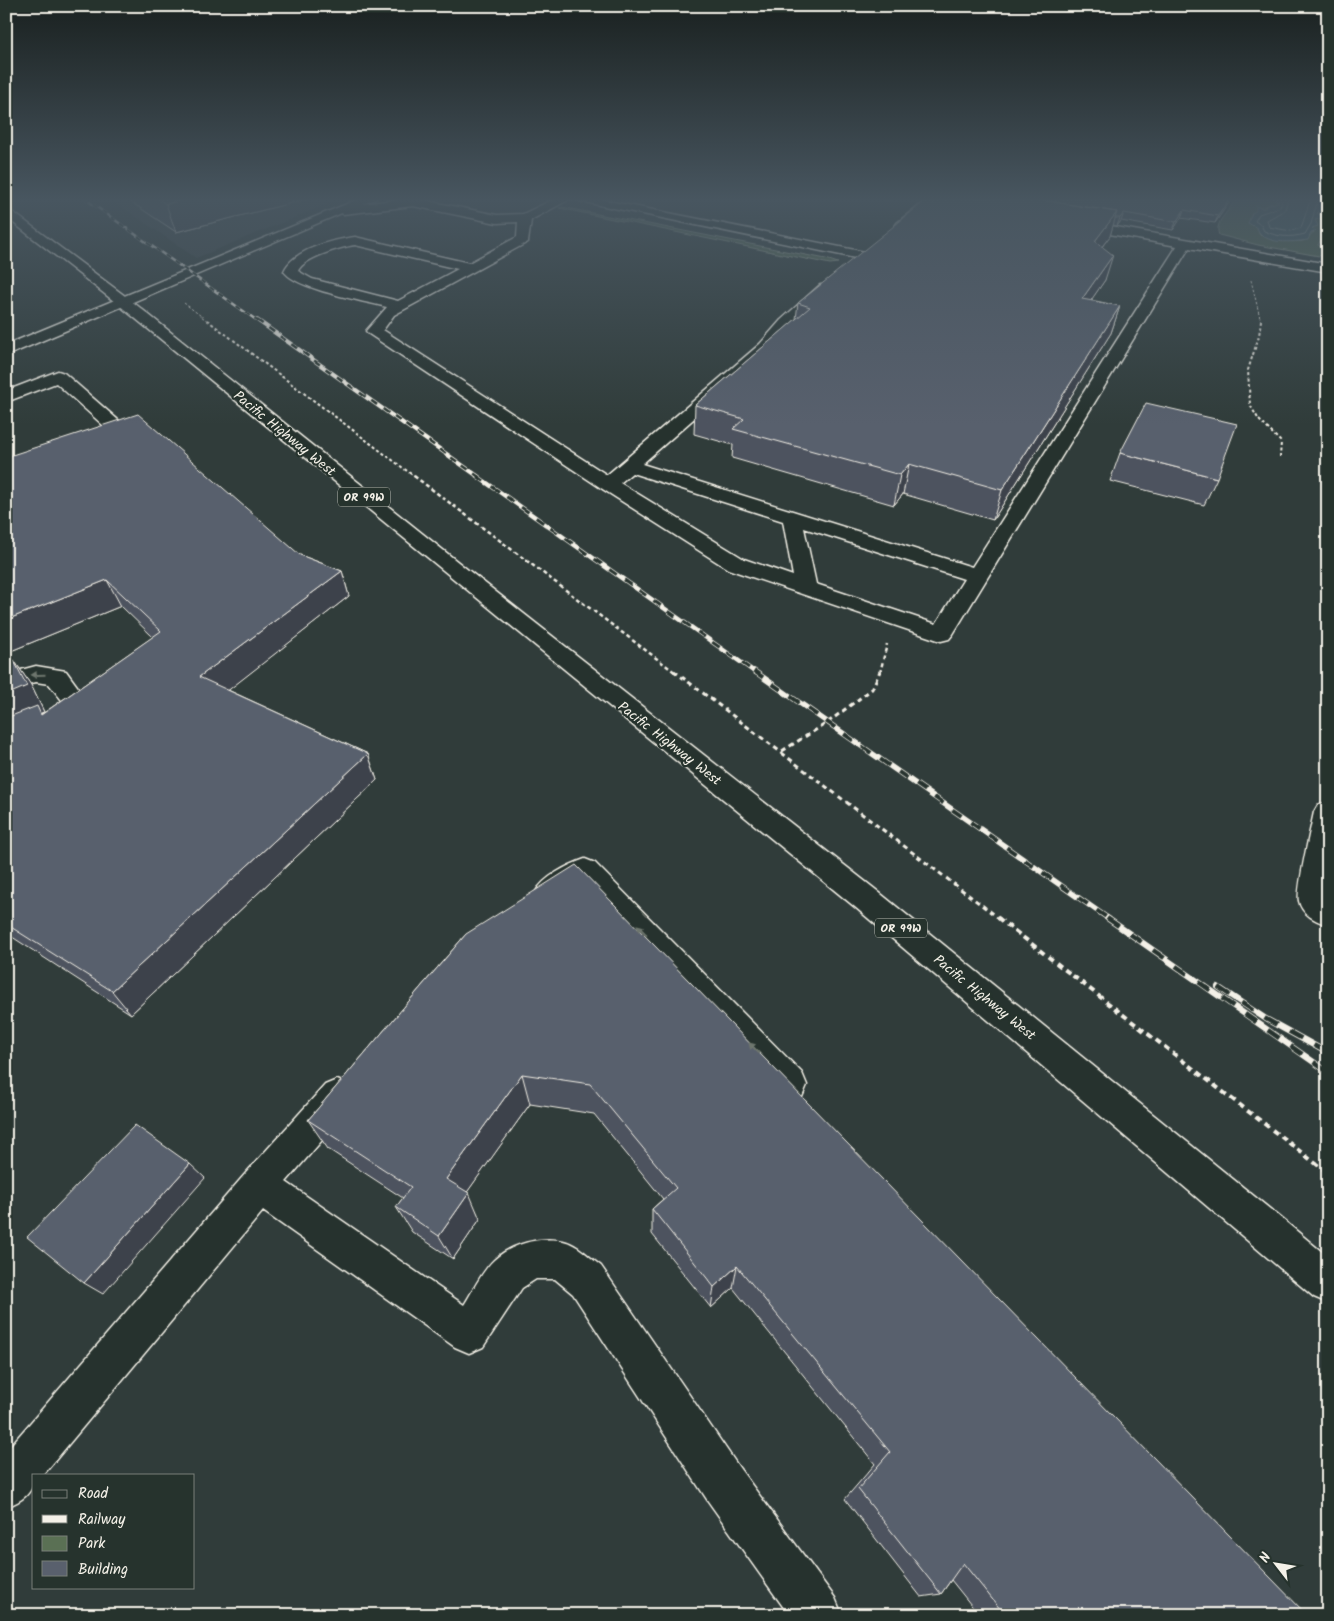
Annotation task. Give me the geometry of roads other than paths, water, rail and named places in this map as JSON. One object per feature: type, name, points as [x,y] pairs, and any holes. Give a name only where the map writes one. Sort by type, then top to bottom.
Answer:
[{"type":"main road","name":"Pacific Highway West","points":[[85,274],[124,302],[482,593],[802,847],[1185,1161],[1328,1283]]},
{"type":"main road","points":[[6,351],[191,274]]},
{"type":"main road","points":[[293,274],[307,282],[400,306]]},
{"type":"main road","points":[[324,274],[416,298]]},
{"type":"main road","points":[[461,274],[390,312],[374,330],[608,484],[736,564],[941,634],[1166,274]]},
{"type":"main road","points":[[608,484],[766,347],[786,323],[843,274]]},
{"type":"main road","points":[[6,397],[58,376],[127,436],[99,446]]},
{"type":"main road","points":[[629,466],[977,576]]},
{"type":"main road","points":[[792,517],[806,588]]},
{"type":"main road","points":[[6,682],[36,674],[57,677],[78,704],[72,713],[6,742]]},
{"type":"main road","points":[[1328,812],[1313,898],[1314,903],[1328,913]]},
{"type":"main road","points":[[522,911],[585,871],[813,1109]]},
{"type":"main road","points":[[6,1485],[259,1186],[357,1074]]},
{"type":"main road","points":[[259,1186],[352,1249],[469,1333],[508,1274],[531,1260],[562,1260],[587,1280],[724,1485],[818,1615]]},
{"type":"railway","points":[[191,274],[259,322]]},
{"type":"railway","points":[[257,320],[479,477]]},
{"type":"railway","points":[[477,476],[756,673]]},
{"type":"railway","points":[[754,671],[1109,919]]},
{"type":"railway","points":[[1107,918],[1328,1072]]},
{"type":"railway","points":[[1218,987],[1266,1019],[1328,1053]]}]
